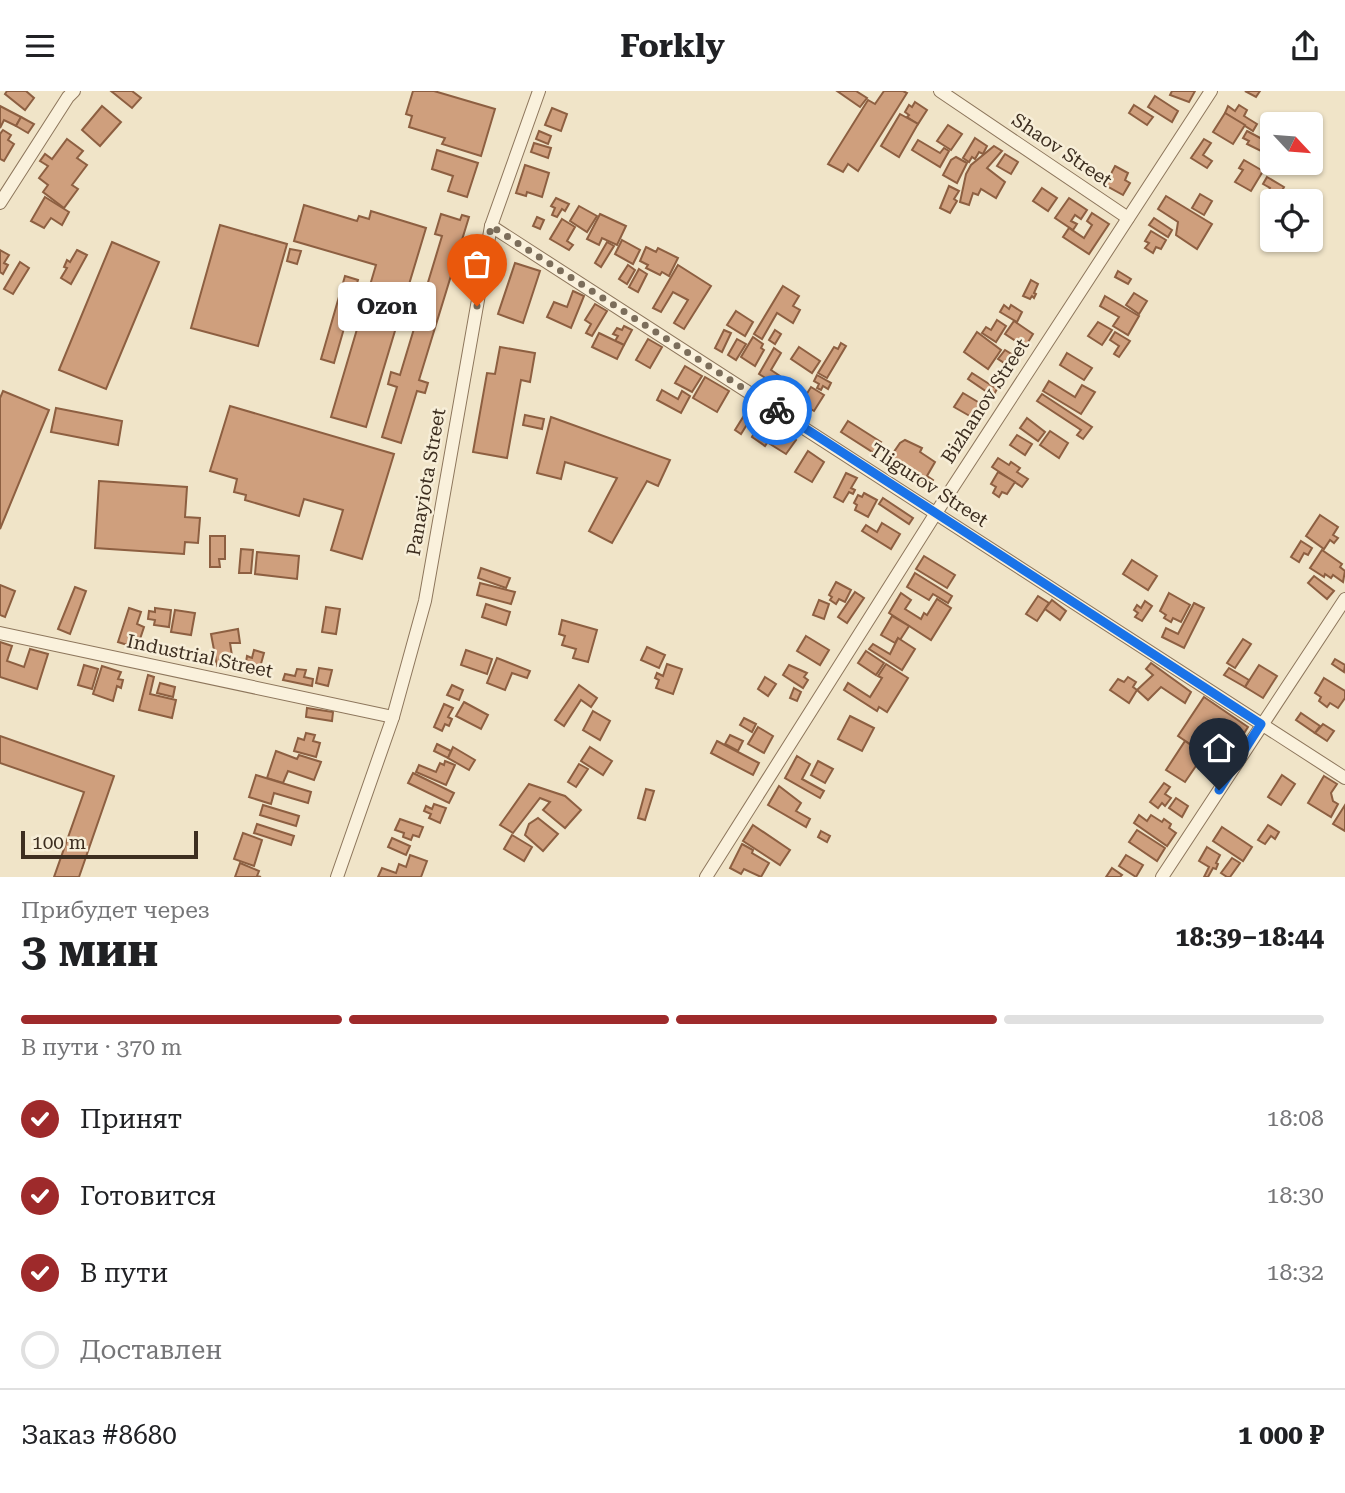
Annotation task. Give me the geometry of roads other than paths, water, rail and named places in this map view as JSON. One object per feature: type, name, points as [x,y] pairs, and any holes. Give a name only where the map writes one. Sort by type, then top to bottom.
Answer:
[{"type":"street","name":"Panayiota Street","points":[[337,877],[393,717],[425,601],[491,226],[539,91]]},
{"type":"street","name":"Shaov Street","points":[[940,91],[1128,218]]},
{"type":"street","name":"Bizhanov Street","points":[[706,877],[936,513],[1211,91]]},
{"type":"street","points":[[0,203],[68,93]]},
{"type":"street","name":"Tligurov Street","points":[[491,226],[1345,778]]},
{"type":"street","points":[[1162,877],[1345,599]]},
{"type":"street","name":"Industrial Street","points":[[0,633],[393,717]]},
{"type":"place","name":"Ozon","points":[[477,306]]}]
